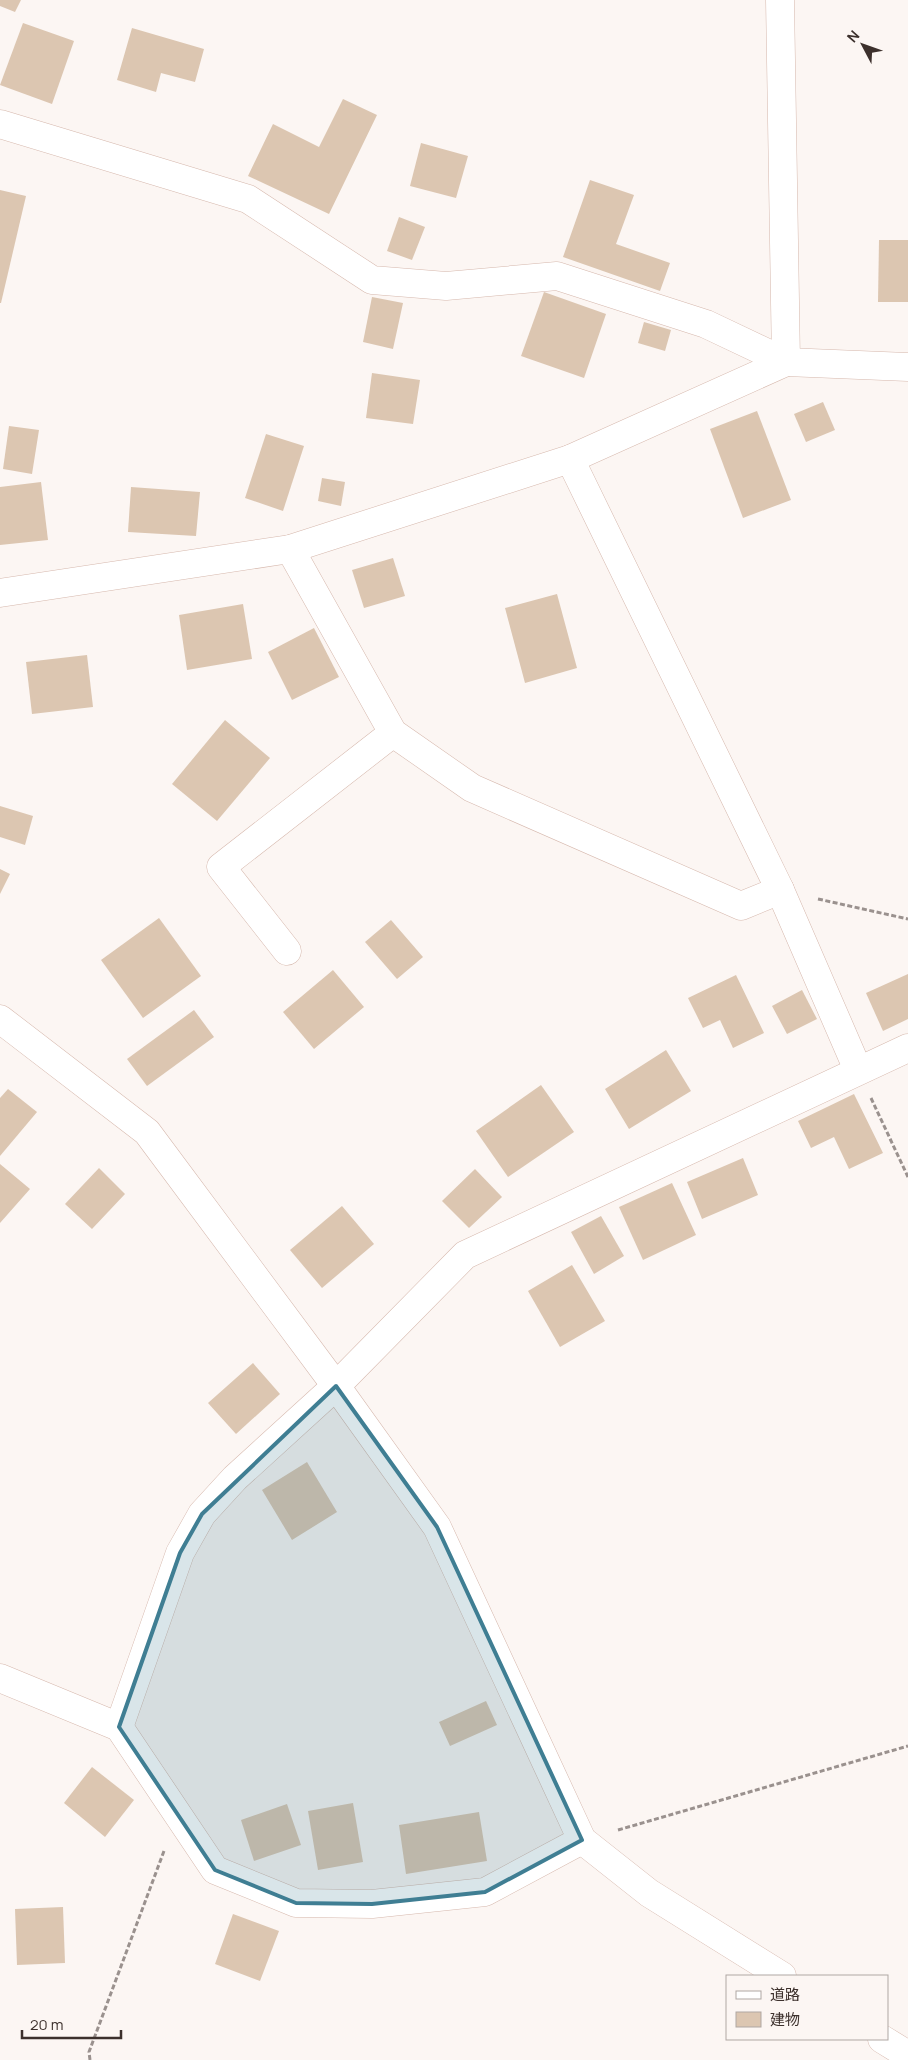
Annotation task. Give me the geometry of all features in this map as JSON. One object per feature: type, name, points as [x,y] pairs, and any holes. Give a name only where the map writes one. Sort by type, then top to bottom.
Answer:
[{"type":"street","points":[[780,0],[786,362]]},
{"type":"street","points":[[0,124],[248,199],[372,280],[446,286],[557,276],[706,324],[786,362],[908,367]]},
{"type":"street","points":[[0,593],[290,549],[570,459],[786,362]]},
{"type":"street","points":[[570,459],[780,890],[858,1070]]},
{"type":"street","points":[[290,549],[393,733],[472,788],[741,906],[780,890]]},
{"type":"street","points":[[287,951],[222,867],[393,733]]},
{"type":"street","points":[[0,1019],[147,1132],[336,1386],[437,1527],[582,1840],[649,1893],[780,1975]]},
{"type":"street","points":[[119,1726],[180,1553],[202,1514],[235,1478],[336,1386],[465,1255],[908,1048]]},
{"type":"street","points":[[0,1678],[119,1726],[215,1870],[296,1903],[372,1904],[485,1892],[582,1840]]},
{"type":"street","points":[[884,2040],[908,2055]]},
{"type":"path","points":[[780,890],[908,919]]},
{"type":"path","points":[[858,1070],[908,1177]]},
{"type":"path","points":[[582,1840],[908,1746]]},
{"type":"path","points":[[90,2060],[89,2052],[178,1812]]},
{"type":"highlighted area","points":[[336,1386],[437,1527],[582,1840],[485,1892],[372,1904],[296,1903],[215,1870],[119,1727],[180,1553],[202,1514]]},
{"type":"building","points":[[0,0],[21,0],[15,12],[0,6]]},
{"type":"building","points":[[23,23],[74,41],[52,104],[0,85]]},
{"type":"building","points":[[132,28],[204,49],[195,82],[161,73],[156,92],[117,80]]},
{"type":"building","points":[[343,99],[377,115],[329,214],[248,176],[273,124],[319,147]]},
{"type":"building","points":[[421,143],[468,156],[456,198],[410,186]]},
{"type":"building","points":[[590,180],[634,195],[616,244],[670,263],[660,291],[563,257]]},
{"type":"building","points":[[0,190],[26,196],[1,303],[0,303]]},
{"type":"building","points":[[399,217],[425,227],[412,260],[387,251]]},
{"type":"building","points":[[879,240],[908,240],[908,302],[878,302]]},
{"type":"building","points":[[544,292],[606,314],[584,378],[521,356]]},
{"type":"building","points":[[372,297],[403,303],[393,349],[363,342]]},
{"type":"building","points":[[644,322],[671,330],[665,351],[638,343]]},
{"type":"building","points":[[372,373],[420,380],[413,424],[366,418]]},
{"type":"building","points":[[823,402],[835,430],[806,442],[794,414]]},
{"type":"building","points":[[757,411],[791,500],[743,518],[710,429]]},
{"type":"building","points":[[9,426],[39,430],[32,474],[3,469]]},
{"type":"building","points":[[266,434],[304,446],[283,511],[245,498]]},
{"type":"building","points":[[322,478],[345,482],[341,506],[318,501]]},
{"type":"building","points":[[41,482],[48,540],[0,545],[0,487]]},
{"type":"building","points":[[131,487],[200,492],[196,536],[128,532]]},
{"type":"building","points":[[393,558],[405,596],[364,608],[352,570]]},
{"type":"building","points":[[557,594],[577,668],[525,683],[505,608]]},
{"type":"building","points":[[243,604],[252,659],[187,670],[179,615]]},
{"type":"building","points":[[314,628],[339,677],[292,700],[268,652]]},
{"type":"building","points":[[87,655],[93,707],[32,714],[26,662]]},
{"type":"building","points":[[225,720],[270,758],[217,821],[172,784]]},
{"type":"building","points":[[0,806],[33,816],[25,845],[0,837]]},
{"type":"building","points":[[0,869],[10,874],[0,894]]},
{"type":"building","points":[[159,918],[201,976],[143,1018],[101,960]]},
{"type":"building","points":[[391,920],[423,957],[397,979],[365,942]]},
{"type":"building","points":[[333,970],[364,1007],[314,1049],[283,1012]]},
{"type":"building","points":[[908,974],[908,1019],[883,1031],[866,993]]},
{"type":"building","points":[[736,975],[764,1033],[733,1048],[720,1020],[703,1028],[688,998]]},
{"type":"building","points":[[802,990],[817,1019],[787,1034],[772,1006]]},
{"type":"building","points":[[194,1010],[214,1037],[147,1086],[127,1059]]},
{"type":"building","points":[[666,1050],[691,1091],[629,1129],[605,1089]]},
{"type":"building","points":[[541,1085],[574,1132],[508,1177],[476,1131]]},
{"type":"building","points":[[8,1089],[37,1112],[0,1156],[0,1098]]},
{"type":"building","points":[[854,1094],[883,1153],[849,1169],[834,1137],[811,1148],[798,1121]]},
{"type":"building","points":[[743,1158],[758,1195],[702,1219],[687,1182]]},
{"type":"building","points":[[0,1164],[30,1189],[0,1223]]},
{"type":"building","points":[[99,1168],[125,1194],[92,1229],[65,1204]]},
{"type":"building","points":[[475,1169],[502,1197],[469,1228],[442,1201]]},
{"type":"building","points":[[672,1183],[696,1235],[643,1260],[619,1207]]},
{"type":"building","points":[[342,1206],[374,1244],[322,1288],[290,1250]]},
{"type":"building","points":[[601,1216],[624,1256],[594,1274],[571,1232]]},
{"type":"building","points":[[572,1265],[605,1321],[560,1347],[528,1291]]},
{"type":"building","points":[[253,1363],[280,1394],[236,1434],[208,1403]]},
{"type":"building","points":[[307,1462],[337,1512],[292,1540],[262,1490]]},
{"type":"building","points":[[486,1701],[497,1725],[450,1746],[439,1722]]},
{"type":"building","points":[[92,1767],[134,1800],[105,1837],[64,1803]]},
{"type":"building","points":[[353,1803],[363,1862],[318,1870],[308,1811]]},
{"type":"building","points":[[287,1804],[301,1845],[254,1861],[241,1820]]},
{"type":"building","points":[[479,1812],[487,1861],[406,1874],[399,1825]]},
{"type":"building","points":[[63,1907],[65,1963],[17,1965],[15,1909]]},
{"type":"building","points":[[233,1914],[279,1931],[260,1981],[215,1964]]}]
